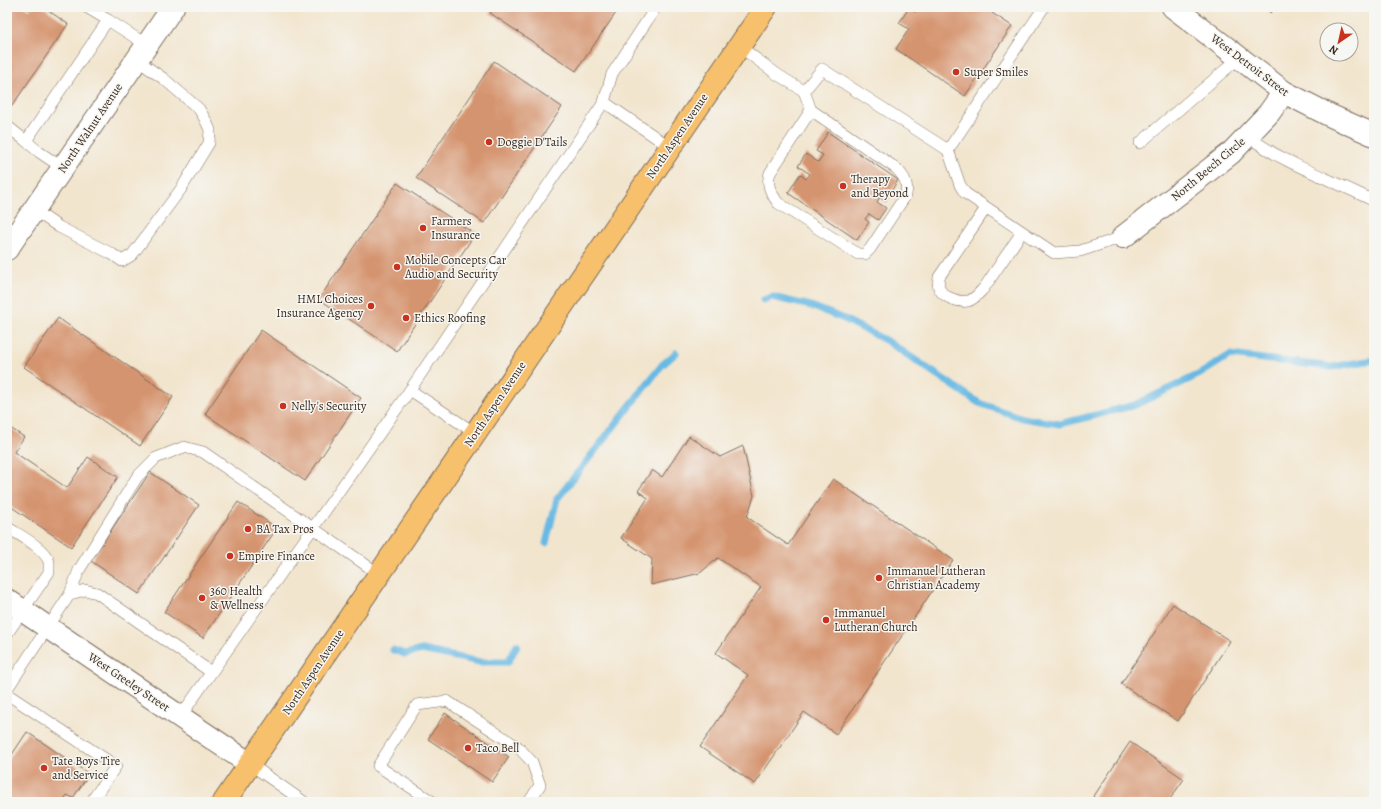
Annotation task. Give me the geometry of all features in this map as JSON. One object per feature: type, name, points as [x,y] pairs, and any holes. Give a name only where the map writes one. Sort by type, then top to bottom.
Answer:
[{"type":"main road","name":"North Aspen Avenue","points":[[224,802],[766,7]]},
{"type":"street","name":"North Walnut Avenue","points":[[7,248],[173,7]]},
{"type":"street","name":"West Detroit Street","points":[[1173,7],[1284,92],[1329,115],[1374,135]]},
{"type":"street","name":"North Beech Circle","points":[[1123,237],[1231,153],[1269,112],[1284,92]]},
{"type":"street","name":"West Greeley Street","points":[[15,605],[250,764]]},
{"type":"lane","points":[[34,210],[58,227],[112,254],[122,261],[132,255],[181,189],[209,143],[210,130],[199,109],[164,79],[142,53],[108,20],[86,7]]},
{"type":"lane","points":[[180,717],[410,390],[604,102],[612,74],[656,7]]},
{"type":"lane","points":[[948,150],[1044,7]]},
{"type":"lane","points":[[26,141],[108,20]]},
{"type":"lane","points":[[739,46],[778,75],[804,91],[812,110],[897,169],[905,178],[907,187],[906,195],[870,249],[865,254],[858,254],[778,203],[767,182],[770,173],[812,110]]},
{"type":"lane","points":[[1140,143],[1239,58]]},
{"type":"lane","points":[[804,91],[822,68],[948,150],[960,185],[965,193],[1054,253],[1080,251],[1123,237]]},
{"type":"lane","points":[[604,102],[670,148]]},
{"type":"lane","points":[[7,126],[39,152],[63,168]]},
{"type":"lane","points":[[1248,136],[1261,146],[1279,156],[1374,201]]},
{"type":"lane","points":[[986,208],[939,277],[938,284],[940,290],[950,298],[968,302],[979,294],[1022,232]]},
{"type":"lane","points":[[410,390],[475,433]]},
{"type":"lane","points":[[7,689],[70,594],[78,570],[136,477],[156,458],[184,448],[203,452],[379,574]]},
{"type":"lane","points":[[7,527],[40,550],[49,563],[49,572],[15,605],[7,634]]},
{"type":"lane","points":[[70,594],[85,590],[97,593],[211,672]]},
{"type":"lane","points":[[7,694],[116,766],[91,802]]},
{"type":"lane","points":[[433,802],[378,766],[417,705],[447,702],[518,747],[532,762],[540,785],[529,802]]},
{"type":"lane","points":[[250,764],[304,802]]},
{"type":"building","points":[[7,7],[25,7],[30,10],[32,7],[43,7],[68,24],[12,106],[7,103]]},
{"type":"building","points":[[494,7],[620,7],[576,71],[490,13]]},
{"type":"building","name":"Super Smiles","points":[[918,7],[996,7],[992,13],[1012,26],[965,96],[896,49],[909,29],[899,23],[909,8],[915,12]]},
{"type":"building","points":[[1263,7],[1275,7],[1271,13]]},
{"type":"building","name":"Doggie D'Tails","points":[[494,61],[562,107],[484,223],[416,178]]},
{"type":"building","name":"Therapy and Beyond","points":[[828,132],[898,180],[885,201],[880,197],[877,202],[886,208],[878,220],[869,214],[865,219],[869,222],[857,240],[788,193],[800,174],[806,179],[810,174],[798,166],[806,154],[818,162],[823,155],[816,151]]},
{"type":"building","points":[[397,183],[475,234],[397,351],[319,299]]},
{"type":"building","points":[[58,318],[173,397],[140,446],[24,367]]},
{"type":"building","name":"Nelly's Security","points":[[261,330],[361,398],[305,481],[205,414]]},
{"type":"building","points":[[7,426],[24,437],[14,452],[67,488],[88,457],[118,477],[71,547],[7,504]]},
{"type":"building","name":"Immanuel Lutheran Church","points":[[689,436],[720,457],[743,446],[754,496],[747,517],[788,545],[833,479],[953,560],[836,734],[804,712],[755,784],[700,747],[748,675],[716,653],[761,587],[718,558],[700,573],[651,585],[652,559],[621,538],[648,498],[638,491],[652,470],[662,477]]},
{"type":"building","points":[[150,472],[199,505],[139,594],[91,561]]},
{"type":"building","points":[[238,502],[277,528],[203,638],[164,612]]},
{"type":"building","points":[[1173,604],[1230,641],[1178,721],[1121,684]]},
{"type":"building","name":"Taco Bell","points":[[445,713],[509,757],[492,782],[428,739]]},
{"type":"building","name":"Tate Boys Tire and Service","points":[[27,732],[89,774],[73,798],[67,795],[62,802],[7,802],[7,762]]},
{"type":"building","points":[[1130,742],[1184,779],[1168,802],[1090,802]]},
{"type":"waterway","points":[[763,300],[772,297],[811,306],[842,318],[887,341],[979,403],[1022,418],[1060,424],[1135,405],[1200,374],[1230,355],[1331,367],[1374,360]]},
{"type":"waterway","points":[[546,543],[557,499],[662,365],[676,353]]},
{"type":"waterway","points":[[393,650],[405,654],[422,650],[480,662],[508,662],[517,645]]},
{"type":"place","name":"Super Smiles","points":[[956,72]]},
{"type":"place","name":"Doggie D'Tails","points":[[489,142]]},
{"type":"place","name":"Therapy and Beyond","points":[[843,186]]},
{"type":"place","name":"Farmers Insurance","points":[[423,228]]},
{"type":"place","name":"Mobile Concepts Car Audio and Security","points":[[397,267]]},
{"type":"place","name":"HML Choices Insurance Agency","points":[[371,306]]},
{"type":"place","name":"Ethics Roofing","points":[[406,318]]},
{"type":"place","name":"Nelly's Security","points":[[283,406]]},
{"type":"place","name":"BA Tax Pros","points":[[248,529]]},
{"type":"place","name":"Empire Finance","points":[[230,556]]},
{"type":"place","name":"Immanuel Lutheran Christian Academy","points":[[879,578]]},
{"type":"place","name":"360 Health & Wellness","points":[[202,598]]},
{"type":"place","name":"Immanuel Lutheran Church","points":[[826,620]]},
{"type":"place","name":"Taco Bell","points":[[468,748]]},
{"type":"place","name":"Tate Boys Tire and Service","points":[[44,768]]}]
